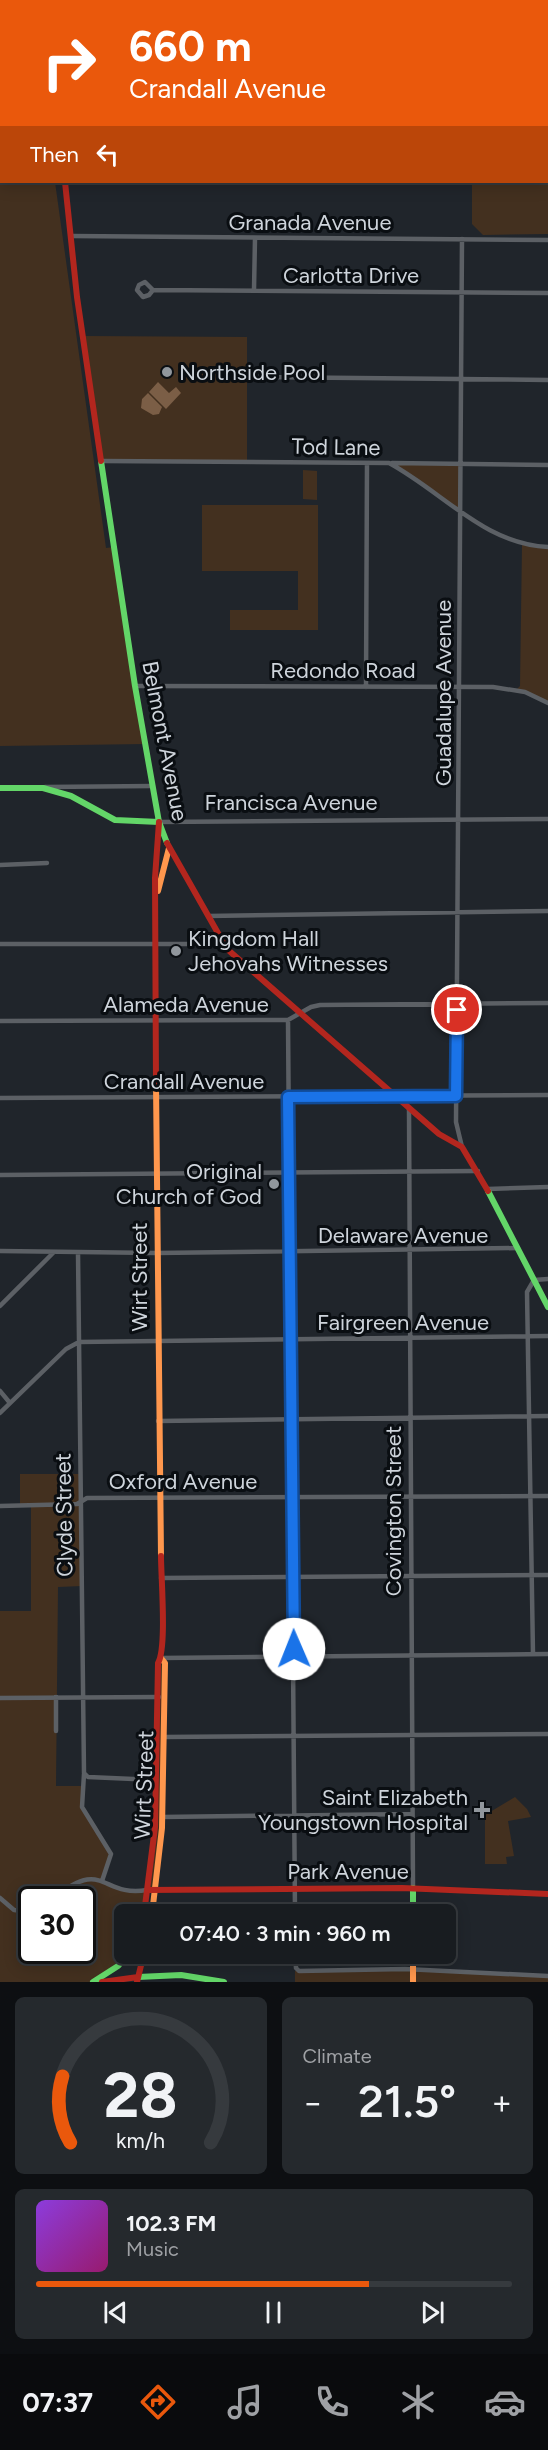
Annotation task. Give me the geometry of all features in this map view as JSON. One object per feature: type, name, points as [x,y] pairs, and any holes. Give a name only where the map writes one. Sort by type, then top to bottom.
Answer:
[{"type":"main road","name":"Belmont Avenue","points":[[65,183],[101,461],[135,686],[159,822],[169,848],[221,942],[235,957],[439,1134],[462,1147],[488,1189],[548,1307]]},
{"type":"main road","name":"Francisca Avenue","points":[[0,788],[43,788],[70,796],[115,820],[159,822]]},
{"type":"main road","name":"Wirt Street","points":[[157,895],[154,878],[159,822]]},
{"type":"main road","name":"Wirt Street","points":[[145,1904],[155,1827],[161,1697],[165,1663],[161,1658],[158,1421],[156,945],[157,895],[169,848]]},
{"type":"main road","name":"Wirt Street","points":[[153,1904],[162,1816],[164,1737],[161,1697]]},
{"type":"main road","name":"Park Avenue","points":[[147,1890],[412,1888],[548,1894]]},
{"type":"main road","name":"Covington Street","points":[[412,1888],[413,1904]]},
{"type":"main road","points":[[93,1982],[120,1964]]},
{"type":"main road","points":[[137,1979],[141,1964]]},
{"type":"main road","points":[[413,1964],[413,1982]]},
{"type":"main road","points":[[102,1982],[181,1975],[224,1982]]},
{"type":"street","name":"Granada Avenue","points":[[71,236],[548,240]]},
{"type":"street","points":[[254,290],[255,238]]},
{"type":"street","name":"Guadalupe Avenue","points":[[462,239],[456,1096],[456,1122],[462,1147]]},
{"type":"street","name":"Carlotta Drive","points":[[153,290],[548,293]]},
{"type":"street","points":[[255,377],[548,380]]},
{"type":"street","name":"Tod Lane","points":[[101,461],[389,463],[424,484],[498,536],[528,545],[548,547]]},
{"type":"street","points":[[366,687],[368,463]]},
{"type":"street","points":[[389,463],[548,465]]},
{"type":"street","name":"Redondo Road","points":[[135,686],[459,687],[516,690],[548,703]]},
{"type":"street","points":[[43,788],[153,786]]},
{"type":"street","name":"Francisca Avenue","points":[[159,822],[548,819]]},
{"type":"street","points":[[0,865],[47,863]]},
{"type":"street","points":[[208,916],[548,911]]},
{"type":"street","points":[[0,944],[156,945],[221,942]]},
{"type":"street","name":"Alameda Avenue","points":[[0,1021],[288,1020],[300,1012],[320,1005],[548,1003]]},
{"type":"street","points":[[288,1020],[295,1904]]},
{"type":"street","name":"Crandall Avenue","points":[[0,1098],[548,1095]]},
{"type":"street","name":"Covington Street","points":[[409,1108],[412,1888]]},
{"type":"street","points":[[0,1175],[478,1171]]},
{"type":"street","points":[[488,1189],[548,1187]]},
{"type":"street","name":"Delaware Avenue","points":[[0,1251],[157,1253],[518,1248]]},
{"type":"street","points":[[0,1306],[53,1252]]},
{"type":"street","name":"Clyde Street","points":[[78,1253],[85,1774],[81,1807],[111,1854],[102,1881]]},
{"type":"street","points":[[533,1654],[531,1417],[527,1292],[534,1280],[548,1280]]},
{"type":"street","name":"Fairgreen Avenue","points":[[79,1342],[548,1336]]},
{"type":"street","points":[[0,1413],[66,1349],[79,1342]]},
{"type":"street","points":[[0,1391],[10,1403]]},
{"type":"street","points":[[158,1421],[548,1416]]},
{"type":"street","name":"Oxford Avenue","points":[[0,1506],[77,1504],[87,1498],[548,1496]]},
{"type":"street","points":[[161,1578],[548,1575]]},
{"type":"street","points":[[161,1658],[548,1654]]},
{"type":"street","points":[[56,1697],[56,1731]]},
{"type":"street","points":[[0,1698],[161,1697]]},
{"type":"street","points":[[164,1737],[548,1734]]},
{"type":"street","points":[[85,1774],[156,1780]]},
{"type":"street","points":[[162,1816],[412,1814]]},
{"type":"street","points":[[70,1886],[77,1881],[90,1878],[131,1892],[147,1890]]},
{"type":"street","points":[[0,1898],[14,1910],[18,1910]]},
{"type":"street","points":[[297,1964],[298,1970],[413,1970],[548,1976]]},
{"type":"shaded area","points":[[0,183],[55,183],[106,548],[114,547],[146,744],[0,746]]},
{"type":"shaded area","points":[[472,183],[548,183],[548,234],[483,235],[472,224]]},
{"type":"shaded area","name":"Northside Pool","points":[[83,336],[247,337],[247,462],[101,461]]},
{"type":"shaded area","points":[[158,382],[169,393],[176,387],[181,393],[166,409],[149,392]]},
{"type":"shaded area","points":[[148,393],[162,407],[159,414],[153,415],[141,408],[142,399]]},
{"type":"shaded area","points":[[389,463],[461,464],[461,512]]},
{"type":"shaded area","points":[[303,470],[317,471],[317,500],[303,499]]},
{"type":"shaded area","points":[[202,505],[318,505],[318,630],[230,630],[230,610],[298,610],[298,571],[202,571]]},
{"type":"shaded area","points":[[522,544],[548,547],[548,703],[516,690],[520,686]]},
{"type":"shaded area","points":[[20,1474],[81,1474],[82,1586],[58,1587],[56,1786],[83,1786],[82,1806],[111,1854],[102,1881],[131,1892],[147,1890],[152,1857],[158,1663],[165,1663],[162,1827],[155,1891],[147,1891],[145,1904],[114,1904],[115,1964],[93,1982],[0,1982],[0,1611],[31,1611],[31,1506],[20,1505]]},
{"type":"shaded area","points":[[515,1797],[527,1809],[531,1817],[508,1821],[514,1856],[506,1857],[507,1864],[485,1864],[485,1815]]},
{"type":"shaded area","points":[[405,1969],[548,1976],[548,1982],[295,1982],[295,1971]]},
{"type":"traffic: fast","points":[[101,461],[135,686],[159,822],[167,843]]},
{"type":"traffic: fast","points":[[0,788],[43,788],[71,796],[115,820],[159,822]]},
{"type":"traffic: fast","points":[[488,1191],[548,1307]]},
{"type":"traffic: fast","points":[[413,1888],[413,1904]]},
{"type":"traffic: fast","points":[[93,1982],[120,1964]]},
{"type":"traffic: fast","points":[[138,1977],[181,1975],[224,1982]]},
{"type":"traffic: slow","points":[[158,891],[169,848]]},
{"type":"traffic: slow","points":[[156,1084],[161,1556]]},
{"type":"traffic: slow","points":[[153,1904],[162,1828],[165,1663],[161,1658]]},
{"type":"traffic: slow","points":[[413,1964],[413,1982]]},
{"type":"traffic: jam","points":[[65,183],[77,297],[101,461]]},
{"type":"traffic: jam","points":[[156,1084],[155,878],[159,822]]},
{"type":"traffic: jam","points":[[167,843],[227,949],[439,1134],[462,1147],[488,1191]]},
{"type":"traffic: jam","points":[[145,1904],[155,1827],[158,1663],[161,1655],[163,1628],[161,1556]]},
{"type":"traffic: jam","points":[[147,1890],[402,1888],[548,1894]]},
{"type":"traffic: jam","points":[[137,1982],[141,1964]]},
{"type":"traffic: jam","points":[[102,1982],[138,1977]]},
{"type":"place","name":"Northside Pool","points":[[167,372]]},
{"type":"place","name":"Kingdom Hall Jehovahs Witnesses","points":[[176,951]]},
{"type":"place","name":"Original Church of God","points":[[274,1184]]},
{"type":"place","name":"Saint Elizabeth Youngstown Hospital","points":[[482,1810]]},
{"type":"route","points":[[294,1649],[288,1097],[456,1096],[457,1010]]}]
